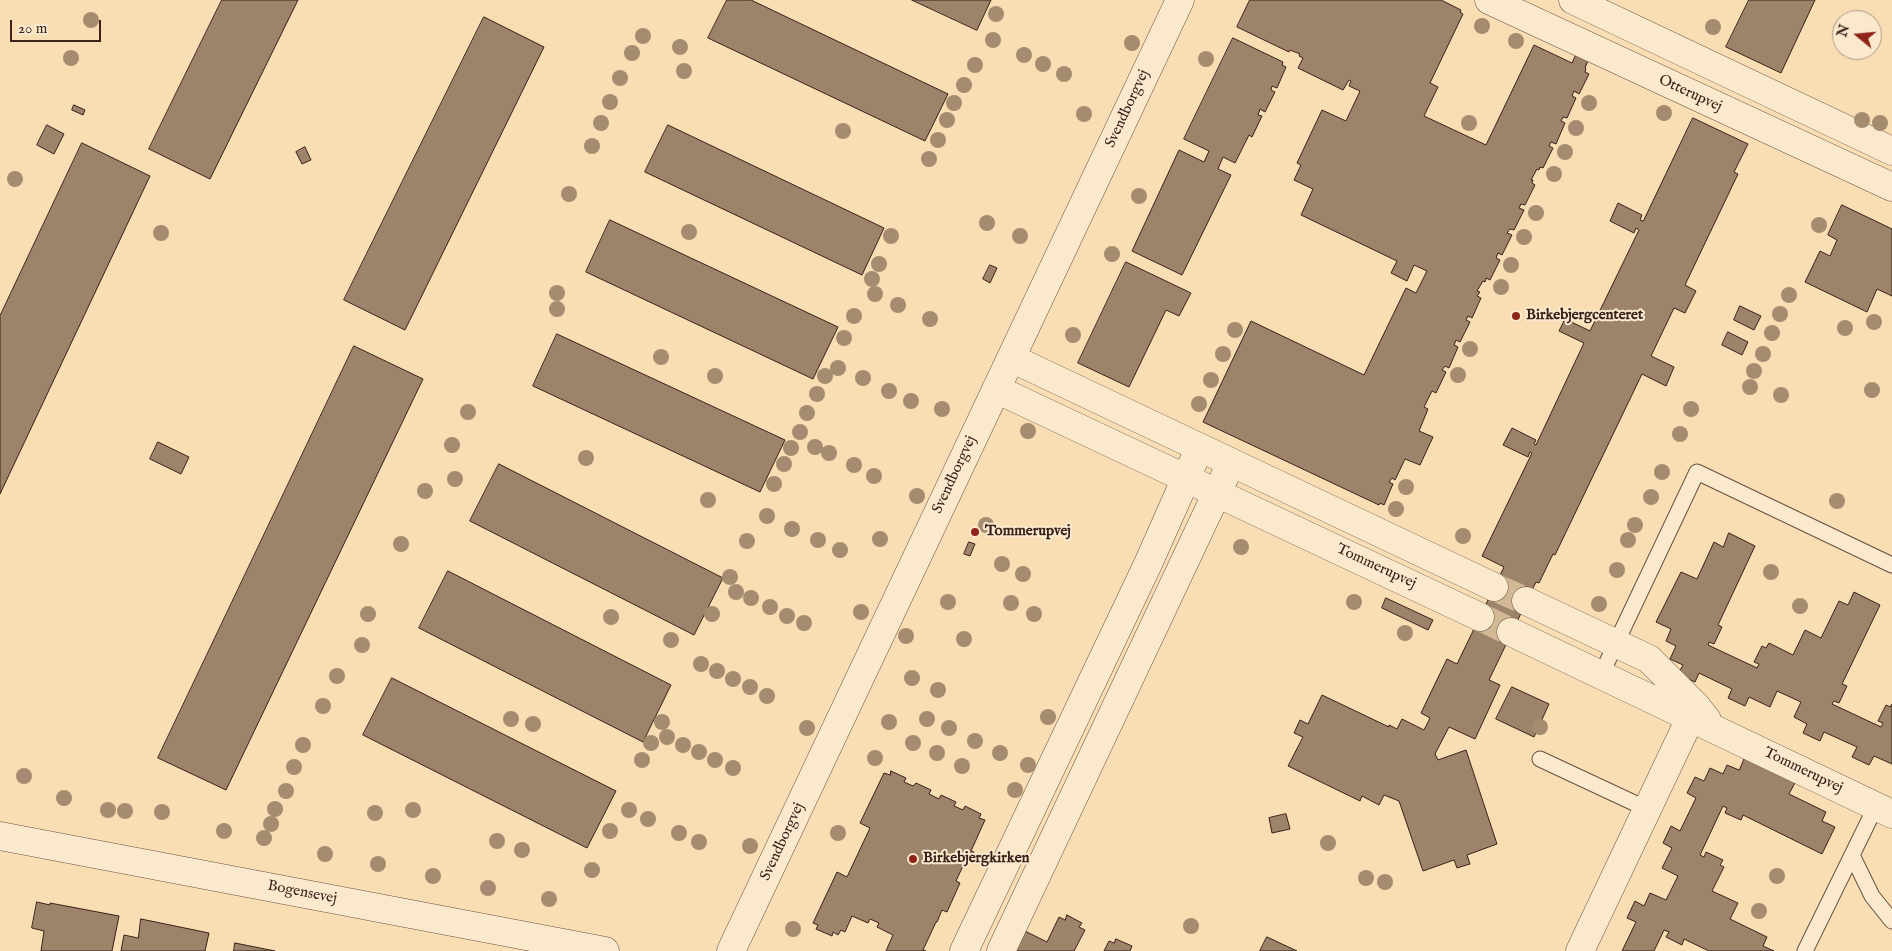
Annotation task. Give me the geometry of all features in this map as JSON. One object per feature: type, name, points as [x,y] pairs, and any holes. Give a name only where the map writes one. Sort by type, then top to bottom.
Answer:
[{"type":"street","name":"Svendborgvej","points":[[732,951],[1180,0]]},
{"type":"street","name":"Otterupvej","points":[[1489,0],[1892,187]]},
{"type":"street","points":[[1574,0],[1892,151]]},
{"type":"street","points":[[1011,358],[1199,449],[1494,586]]},
{"type":"street","name":"Tommerupvej","points":[[996,389],[1187,477],[1480,617]]},
{"type":"street","points":[[964,951],[1147,566],[1199,449]]},
{"type":"street","points":[[1001,951],[1231,463]]},
{"type":"street","name":"Tommerupvej","points":[[1526,602],[1649,659],[1693,712],[1715,729],[1884,810]]},
{"type":"street","name":"Tommerupvej","points":[[1511,632],[1601,675],[1693,712]]},
{"type":"street","points":[[1580,951],[1693,712]]},
{"type":"street","name":"Bogensevej","points":[[0,836],[605,951]]},
{"type":"lane","points":[[1601,675],[1697,472],[1892,564]]},
{"type":"lane","points":[[1540,759],[1647,809]]},
{"type":"lane","points":[[1805,951],[1852,855],[1884,810]]},
{"type":"lane","points":[[1852,855],[1872,896],[1892,920]]},
{"type":"building","points":[[222,0],[298,0],[210,179],[149,149]]},
{"type":"building","points":[[727,0],[751,0],[948,94],[925,141],[708,38]]},
{"type":"building","points":[[912,0],[991,0],[977,30]]},
{"type":"building","points":[[1250,0],[1441,0],[1461,10],[1460,12],[1463,14],[1430,83],[1438,87],[1424,116],[1486,145],[1534,45],[1572,63],[1577,52],[1589,58],[1585,72],[1589,74],[1579,94],[1574,91],[1572,96],[1576,98],[1567,118],[1563,117],[1561,121],[1565,123],[1556,144],[1551,142],[1549,146],[1553,148],[1543,168],[1537,169],[1531,180],[1533,180],[1532,183],[1535,185],[1525,205],[1521,204],[1519,208],[1524,210],[1514,230],[1510,229],[1507,233],[1512,235],[1502,255],[1498,253],[1496,258],[1500,260],[1490,280],[1486,278],[1477,291],[1480,292],[1477,296],[1481,298],[1472,318],[1468,316],[1466,320],[1470,322],[1460,342],[1456,340],[1454,345],[1458,347],[1449,368],[1445,366],[1442,370],[1446,372],[1436,393],[1432,391],[1424,407],[1428,409],[1419,431],[1433,437],[1420,465],[1405,459],[1395,480],[1392,478],[1389,482],[1393,484],[1384,505],[1380,503],[1379,505],[1203,422],[1251,321],[1364,375],[1406,288],[1416,293],[1427,271],[1414,265],[1407,281],[1391,273],[1397,261],[1301,215],[1313,189],[1294,180],[1301,165],[1297,163],[1322,110],[1346,121],[1360,91],[1349,86],[1351,81],[1349,80],[1343,90],[1298,68],[1303,58],[1299,56],[1300,54],[1290,50],[1289,52],[1237,27]]},
{"type":"building","points":[[1749,0],[1815,0],[1781,73],[1726,47]]},
{"type":"building","points":[[484,17],[544,47],[405,330],[344,300]]},
{"type":"building","points":[[1233,38],[1283,62],[1282,65],[1286,67],[1277,88],[1272,86],[1271,90],[1275,92],[1265,112],[1260,109],[1258,115],[1262,116],[1252,137],[1249,135],[1235,163],[1223,157],[1218,169],[1231,175],[1182,275],[1132,251],[1179,150],[1204,162],[1209,151],[1184,139]]},
{"type":"building","points":[[74,105],[85,110],[83,115],[72,110]]},
{"type":"building","points":[[1693,118],[1748,144],[1734,172],[1738,174],[1685,285],[1696,291],[1685,313],[1674,308],[1651,356],[1674,367],[1666,386],[1642,374],[1555,555],[1553,554],[1539,583],[1536,582],[1489,680],[1500,685],[1475,739],[1449,727],[1435,754],[1438,760],[1466,750],[1497,844],[1467,855],[1470,864],[1457,868],[1454,860],[1423,871],[1399,801],[1384,795],[1379,805],[1362,796],[1360,801],[1288,766],[1303,737],[1294,733],[1300,720],[1308,724],[1322,695],[1389,727],[1389,725],[1397,729],[1402,719],[1424,730],[1430,718],[1421,713],[1447,659],[1457,664],[1504,567],[1482,556],[1532,453],[1530,452],[1528,457],[1503,445],[1512,428],[1536,440],[1534,444],[1536,445],[1584,343],[1559,331],[1565,319],[1590,331],[1639,230],[1636,228],[1634,233],[1610,221],[1618,203],[1642,215],[1640,220],[1643,221]]},
{"type":"building","points":[[47,125],[64,134],[54,154],[37,145]]},
{"type":"building","points":[[668,125],[884,228],[862,275],[645,172]]},
{"type":"building","points":[[82,143],[150,176],[0,494],[0,316]]},
{"type":"building","points":[[305,147],[311,160],[302,164],[296,152]]},
{"type":"building","points":[[1842,205],[1892,229],[1892,296],[1877,289],[1867,312],[1805,282],[1820,251],[1830,256],[1837,240],[1828,235]]},
{"type":"building","points":[[610,220],[838,327],[813,379],[586,272]]},
{"type":"building","points":[[1126,262],[1191,293],[1179,316],[1166,310],[1129,387],[1078,363]]},
{"type":"building","points":[[990,265],[997,268],[990,283],[983,279]]},
{"type":"building","points":[[1740,306],[1761,316],[1754,330],[1734,320]]},
{"type":"building","points":[[1728,332],[1748,342],[1742,355],[1722,345]]},
{"type":"building","points":[[557,334],[785,440],[760,492],[533,386]]},
{"type":"building","points":[[354,346],[423,379],[226,790],[158,758]]},
{"type":"building","points":[[158,442],[189,457],[181,474],[150,459]]},
{"type":"building","points":[[499,464],[723,578],[694,635],[470,521]]},
{"type":"building","points":[[1729,533],[1755,546],[1718,625],[1722,627],[1714,644],[1709,642],[1708,645],[1757,668],[1759,664],[1754,662],[1762,646],[1766,648],[1769,643],[1793,655],[1805,630],[1821,638],[1839,601],[1848,605],[1854,592],[1880,605],[1842,684],[1847,686],[1839,703],[1834,701],[1832,704],[1881,727],[1883,723],[1878,721],[1886,705],[1890,707],[1892,704],[1892,764],[1874,756],[1869,765],[1852,757],[1857,747],[1824,732],[1820,741],[1803,733],[1807,724],[1794,717],[1801,702],[1777,691],[1770,707],[1749,697],[1745,706],[1728,698],[1732,689],[1699,673],[1695,682],[1678,674],[1683,665],[1670,659],[1676,646],[1666,641],[1671,629],[1656,622],[1681,572],[1697,579],[1714,542],[1723,547]]},
{"type":"building","points":[[969,542],[975,544],[970,556],[964,554]]},
{"type":"building","points":[[448,571],[671,685],[643,742],[419,628]]},
{"type":"building","points":[[1386,598],[1433,620],[1428,630],[1382,608]]},
{"type":"building","points":[[392,678],[616,791],[587,848],[363,735]]},
{"type":"building","points":[[1512,687],[1549,704],[1534,737],[1496,719]]},
{"type":"building","points":[[1746,755],[1797,779],[1789,794],[1826,812],[1822,821],[1835,827],[1822,854],[1743,815],[1741,820],[1725,813],[1727,808],[1723,806],[1700,855],[1704,857],[1706,852],[1723,860],[1720,865],[1724,867],[1712,891],[1738,903],[1730,919],[1767,937],[1763,946],[1774,951],[1709,951],[1684,939],[1682,945],[1666,937],[1669,932],[1664,930],[1654,951],[1622,951],[1636,922],[1627,918],[1635,901],[1644,906],[1650,893],[1666,900],[1678,876],[1662,868],[1672,848],[1663,843],[1671,826],[1680,831],[1696,798],[1687,793],[1695,777],[1704,781],[1710,768],[1723,774],[1727,765],[1739,770]]},
{"type":"building","name":"Birkebjergkirken","points":[[891,771],[906,778],[904,782],[913,786],[916,783],[931,790],[929,794],[939,799],[941,795],[956,802],[954,806],[963,810],[965,806],[981,814],[979,818],[985,820],[971,851],[974,852],[967,867],[963,866],[956,881],[960,883],[947,912],[942,910],[923,950],[926,951],[886,951],[893,935],[877,927],[879,923],[870,919],[868,923],[852,916],[845,932],[841,930],[838,935],[833,932],[832,936],[816,929],[818,925],[813,923],[837,872],[847,877],[870,828],[860,823],[884,773],[890,775]]},
{"type":"building","points":[[1286,814],[1290,829],[1272,833],[1269,818]]},
{"type":"building","points":[[37,902],[119,916],[112,951],[41,951],[44,931],[32,928]]},
{"type":"building","points":[[1067,915],[1082,923],[1079,927],[1085,930],[1074,951],[1013,951],[1023,930],[1047,942],[1059,917],[1065,920]]},
{"type":"building","points":[[141,919],[209,933],[205,951],[121,951],[124,935],[138,938]]},
{"type":"building","points":[[1267,937],[1297,951],[1260,951]]},
{"type":"building","points":[[1116,939],[1132,946],[1130,951],[1104,951],[1109,941],[1114,943]]},
{"type":"building","points":[[235,943],[275,951],[234,951]]},
{"type":"tunnel","points":[[1494,587],[1526,601]]},
{"type":"tunnel","points":[[1480,617],[1511,632]]},
{"type":"place","name":"Birkebjergcenteret","points":[[1516,316]]},
{"type":"place","name":"Tommerupvej","points":[[975,532]]},
{"type":"place","name":"Birkebjergkirken","points":[[913,859]]}]
